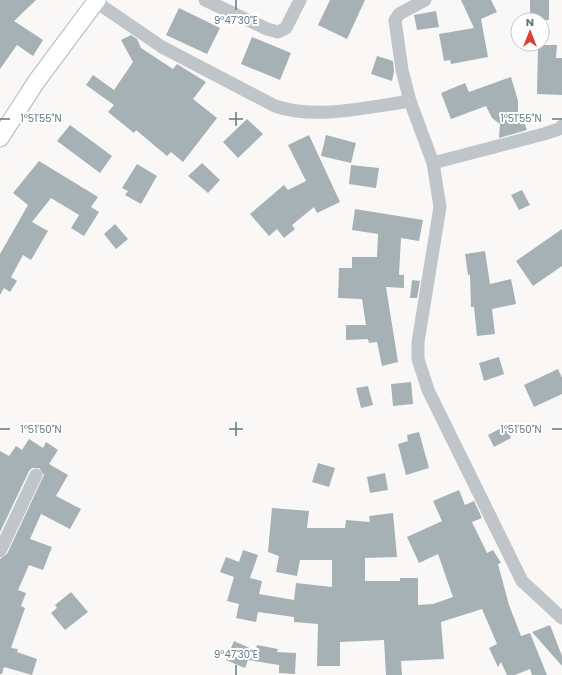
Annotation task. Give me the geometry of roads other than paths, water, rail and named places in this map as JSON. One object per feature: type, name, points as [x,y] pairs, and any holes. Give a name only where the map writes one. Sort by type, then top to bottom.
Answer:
[{"type":"main road","points":[[0,138],[36,82],[96,1]]},
{"type":"street","points":[[205,0],[267,29],[278,32],[286,28],[300,0]]},
{"type":"street","points":[[425,0],[399,14],[395,20],[402,70],[410,101],[433,163],[440,207],[418,342],[418,359],[428,390],[522,581],[562,618]]},
{"type":"street","points":[[96,1],[162,47],[275,106],[287,110],[303,113],[351,110],[410,101]]},
{"type":"street","points":[[433,163],[544,134],[559,129],[562,126]]},
{"type":"street","points":[[0,551],[36,476]]}]
